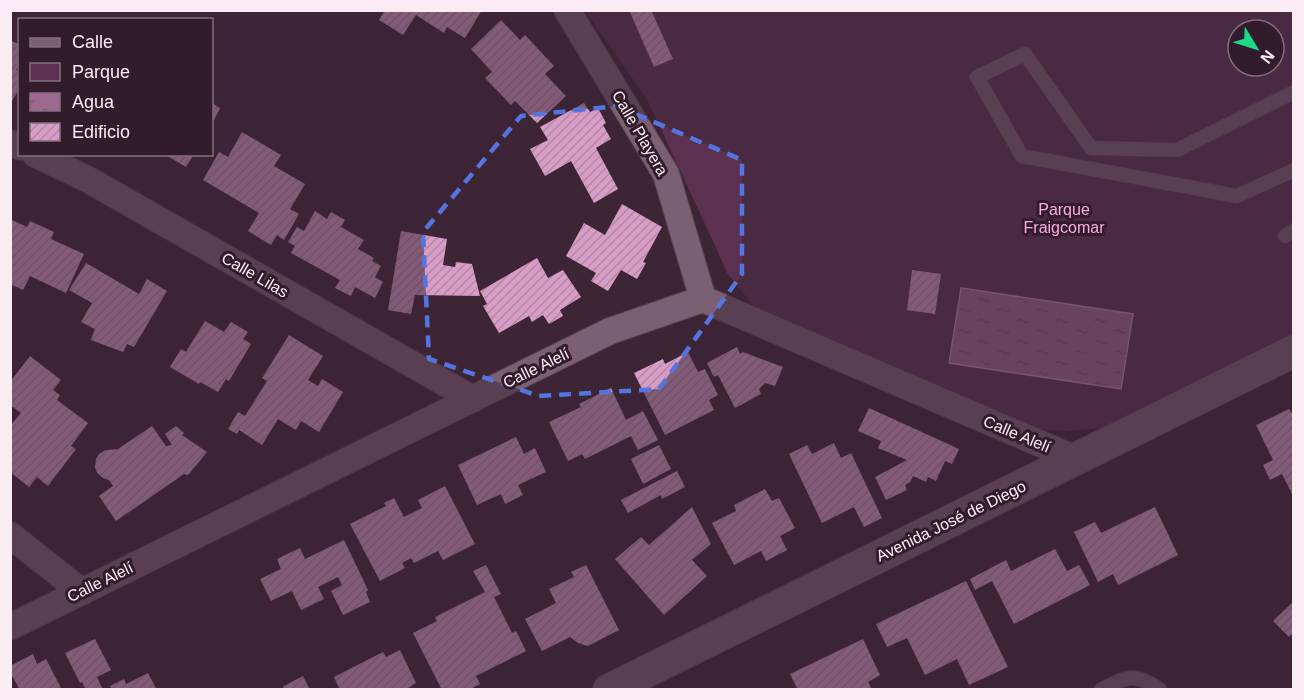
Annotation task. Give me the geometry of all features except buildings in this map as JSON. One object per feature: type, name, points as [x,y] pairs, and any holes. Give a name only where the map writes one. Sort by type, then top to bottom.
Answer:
[{"type":"street","name":"Calle Playera","points":[[567,10],[666,174],[703,299]]},
{"type":"street","name":"Calle Lilas","points":[[39,156],[89,180],[473,399]]},
{"type":"street","name":"Calle Alelí","points":[[10,627],[610,331],[703,299],[1076,459]]},
{"type":"street","name":"Avenida José de Diego","points":[[609,690],[1293,351]]},
{"type":"street","points":[[10,535],[82,592]]},
{"type":"lane","points":[[1293,92],[1177,150],[1091,148],[1025,54],[977,77],[1022,156],[1237,196],[1293,170]]},
{"type":"lane","points":[[1101,690],[1123,678],[1148,681],[1160,690]]},
{"type":"highlighted area","points":[[617,106],[742,160],[742,274],[659,389],[539,396],[429,359],[423,232],[521,116]]},
{"type":"green space","name":"Parque Fraigcomar","points":[[585,11],[1293,11],[1293,335],[1109,427],[1071,431],[1043,430],[1011,421],[757,310],[727,273],[647,99]]},
{"type":"water","points":[[961,288],[1133,314],[1121,389],[949,363]]}]
